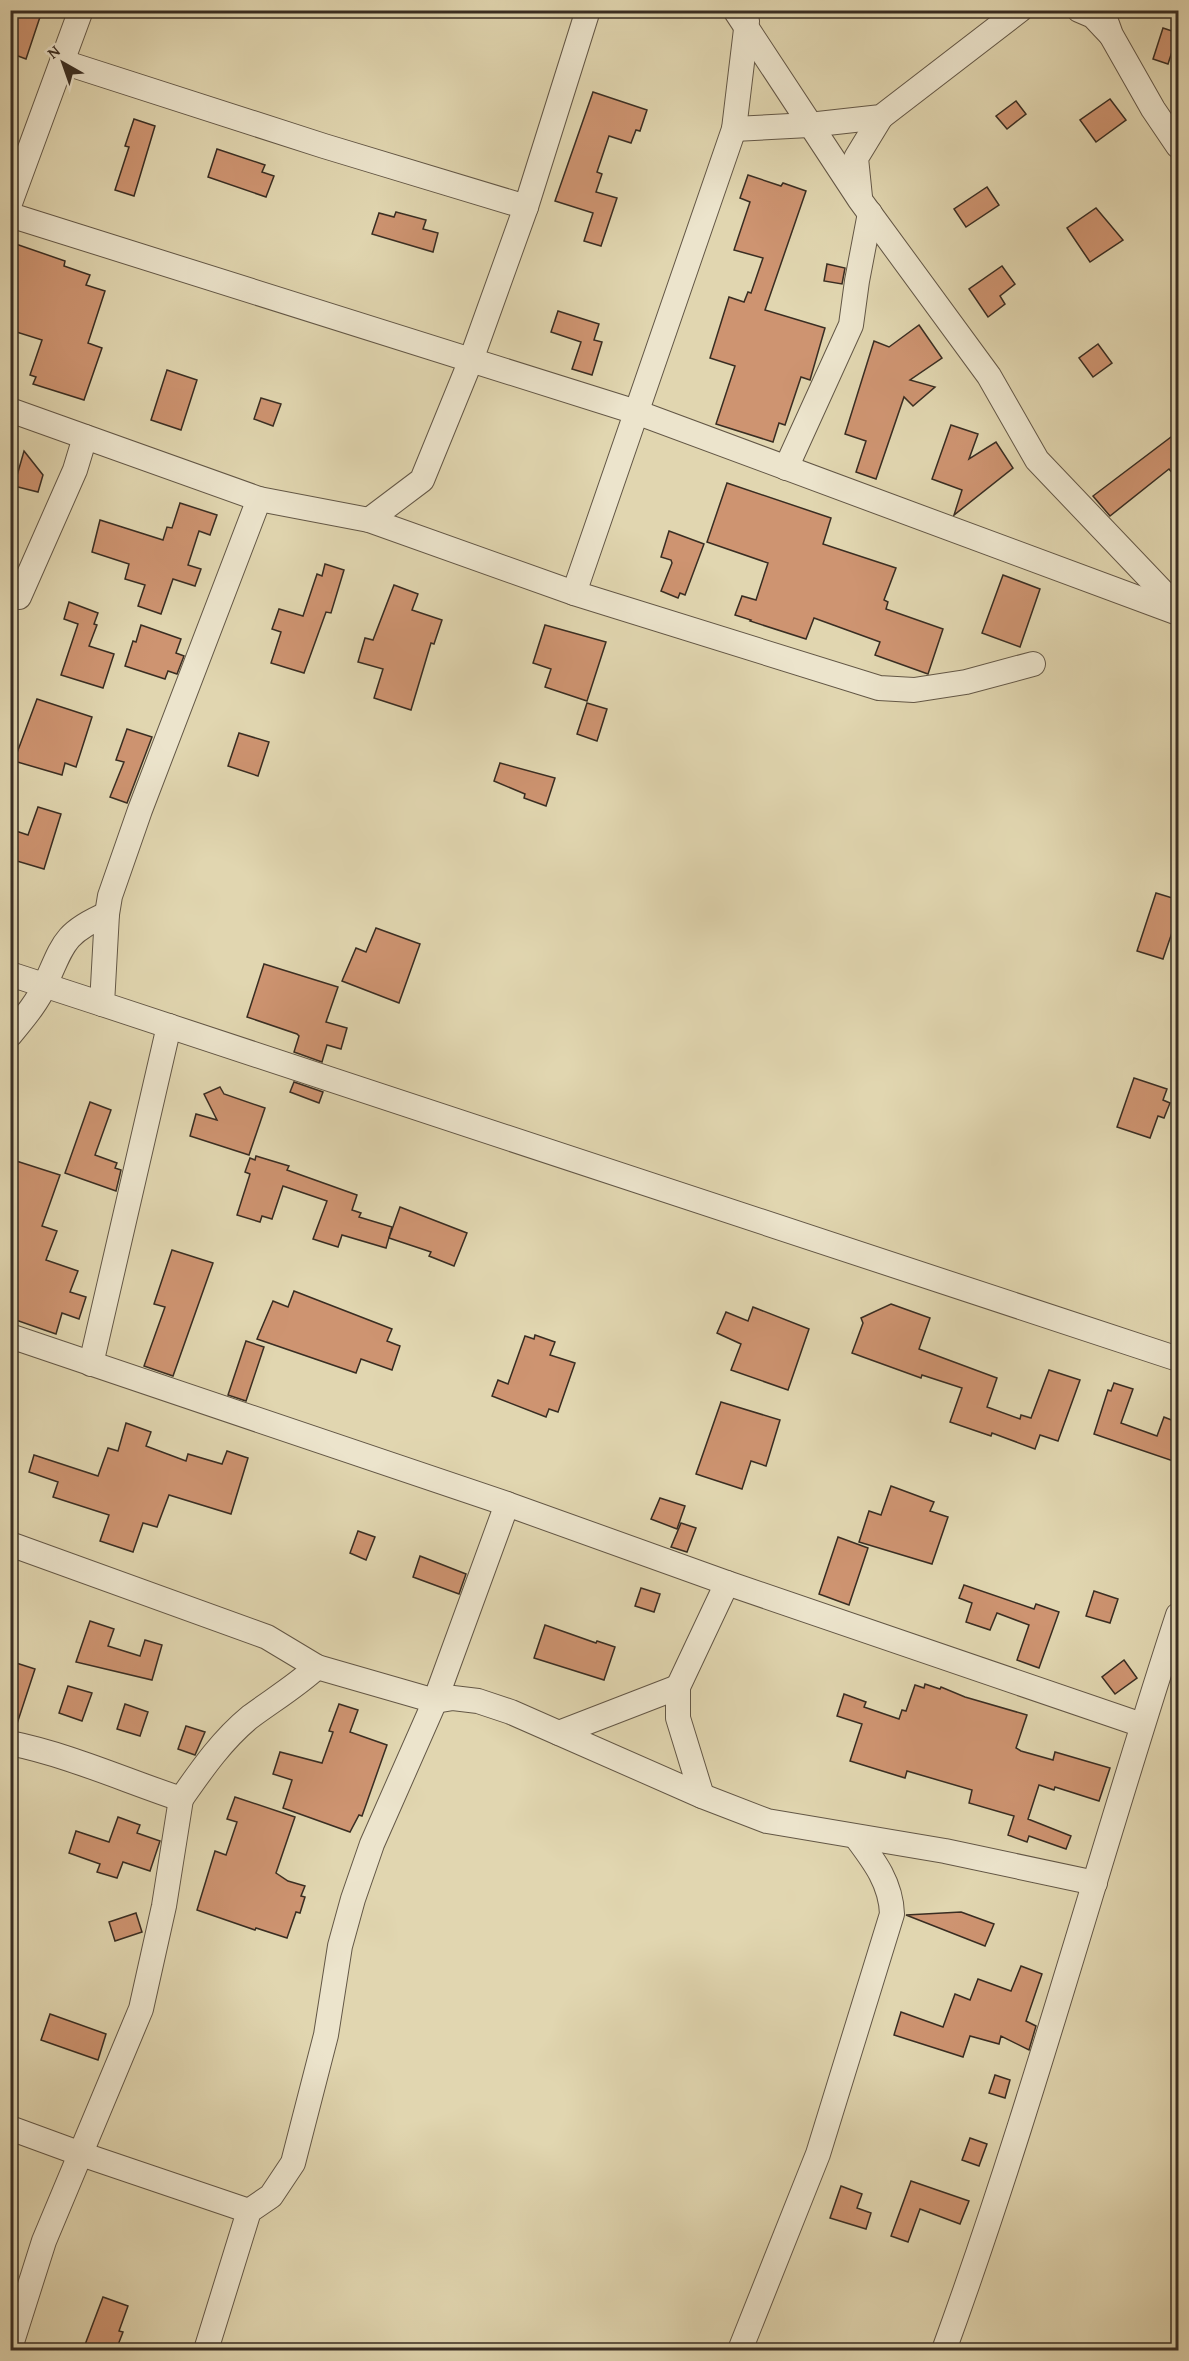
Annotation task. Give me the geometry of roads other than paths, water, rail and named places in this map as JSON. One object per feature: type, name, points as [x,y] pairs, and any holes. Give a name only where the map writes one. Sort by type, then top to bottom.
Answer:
[{"type":"street","points":[[10,203],[81,10]]},
{"type":"street","points":[[369,520],[422,480],[471,360],[526,207],[588,10]]},
{"type":"street","points":[[786,468],[851,325],[865,206],[856,158],[881,117],[1020,10]]},
{"type":"street","points":[[1079,10],[1093,16],[1111,36]]},
{"type":"street","points":[[1102,10],[1111,36],[1153,109],[1178,141]]},
{"type":"street","points":[[744,16],[809,125],[989,376],[1037,460],[1179,610]]},
{"type":"street","points":[[574,593],[734,129],[744,16]]},
{"type":"street","points":[[63,62],[324,146],[526,207]]},
{"type":"street","points":[[734,129],[809,125],[881,117]]},
{"type":"street","points":[[10,215],[636,412],[1179,610]]},
{"type":"street","points":[[10,411],[259,499],[369,520],[574,593],[879,688],[914,690],[1033,664]]},
{"type":"street","points":[[10,594],[19,597],[75,470],[85,437]]},
{"type":"street","points":[[102,1004],[107,914],[111,896],[140,810],[259,499]]},
{"type":"street","points":[[10,1035],[45,985],[56,957],[70,936],[87,923],[107,914]]},
{"type":"street","points":[[10,974],[1179,1359]]},
{"type":"street","points":[[91,1364],[169,1026]]},
{"type":"street","points":[[10,1336],[507,1504],[727,1583],[1142,1725]]},
{"type":"street","points":[[206,2350],[249,2211],[270,2196],[292,2163],[326,2035],[340,1946],[353,1899],[372,1844],[435,1701],[507,1504]]},
{"type":"street","points":[[10,1544],[267,1637],[317,1667],[435,1701],[453,1698],[477,1701],[511,1712],[702,1796],[776,1823],[945,1851],[1095,1883]]},
{"type":"street","points":[[702,1796],[678,1718],[678,1687],[727,1583]]},
{"type":"street","points":[[944,2350],[979,2254],[1142,1725],[1179,1615]]},
{"type":"street","points":[[10,2348],[44,2241],[141,2009],[164,1906],[181,1799],[209,1758],[230,1736],[249,1718],[298,1684],[317,1667]]},
{"type":"street","points":[[559,1733],[678,1687]]},
{"type":"street","points":[[10,1743],[100,1769],[181,1799]]},
{"type":"street","points":[[740,2350],[818,2154],[892,1914],[889,1889],[881,1873],[856,1837]]},
{"type":"street","points":[[10,2128],[249,2211]]}]
